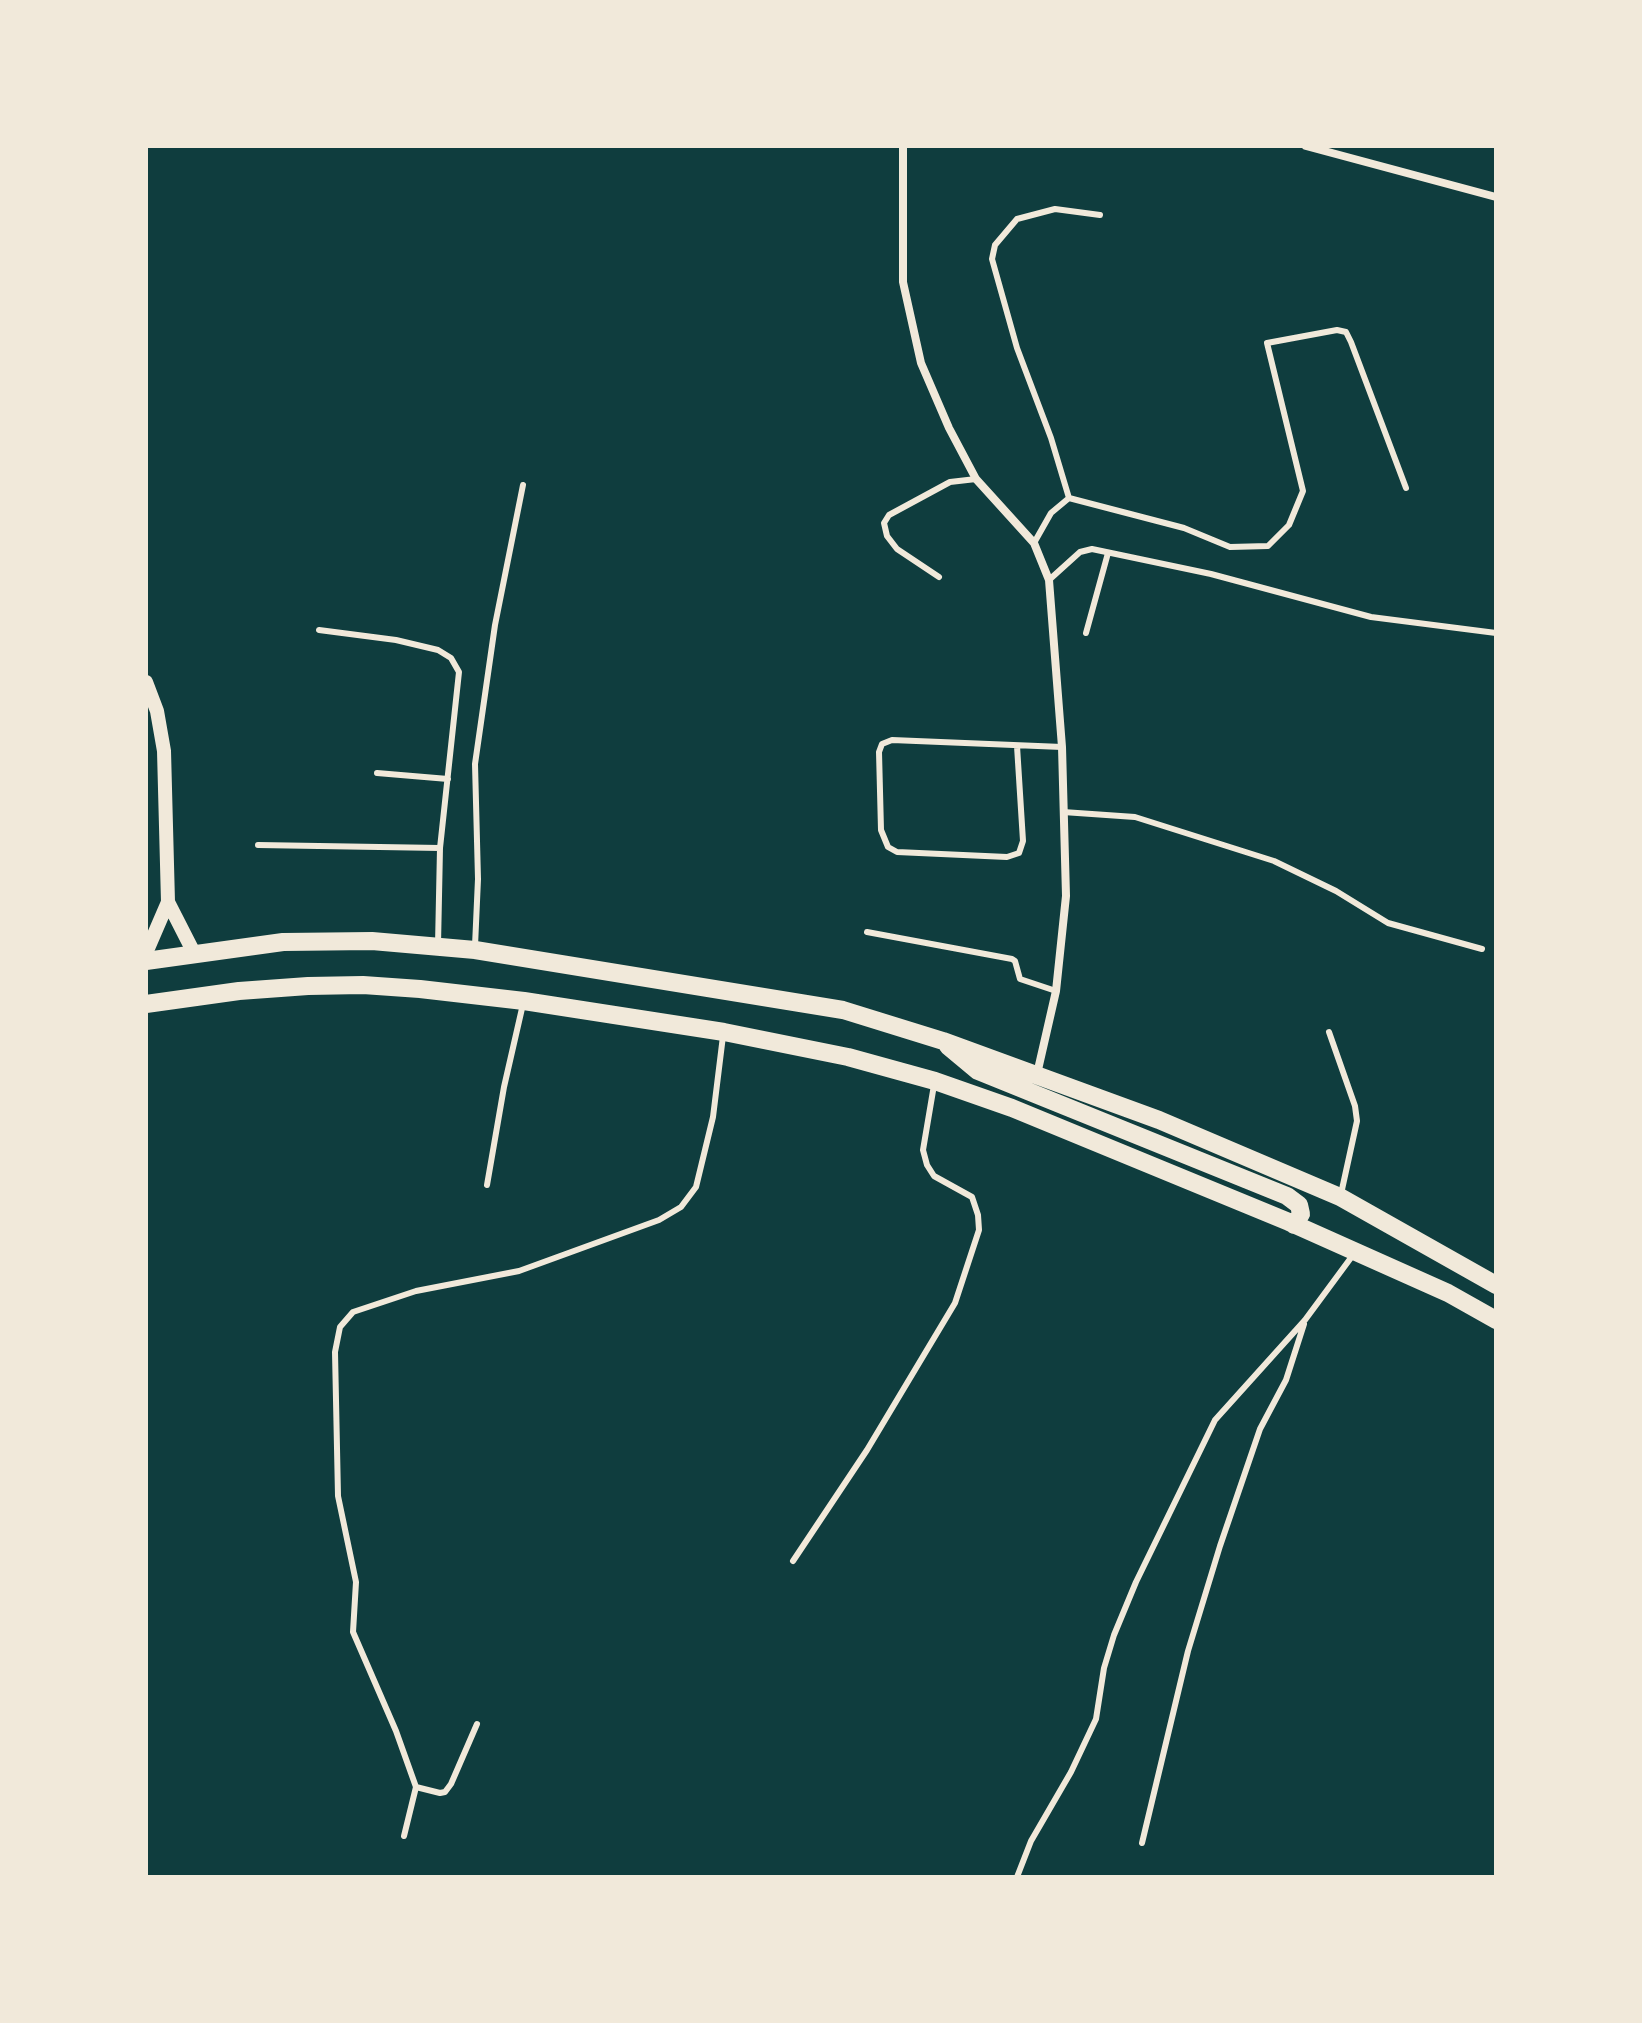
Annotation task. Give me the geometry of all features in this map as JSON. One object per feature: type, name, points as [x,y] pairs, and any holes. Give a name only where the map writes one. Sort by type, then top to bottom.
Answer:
[{"type":"main road","points":[[146,961],[326,940],[438,945],[829,1007],[943,1041],[1159,1120],[1340,1197],[1496,1285]]},
{"type":"main road","points":[[146,1004],[239,991],[363,985],[524,1001],[724,1032],[848,1057],[935,1081],[1012,1108],[1356,1252],[1448,1293],[1496,1320]]},
{"type":"main road","points":[[943,1041],[960,1059],[978,1071],[1287,1196],[1299,1205],[1301,1214],[1294,1225]]},
{"type":"street","points":[[903,146],[903,282],[921,363],[949,428],[976,479],[1034,543],[1049,580],[1062,747],[1066,896],[1056,991],[1037,1074]]},
{"type":"street","points":[[1306,146],[1496,197]]},
{"type":"street","points":[[146,682],[157,711],[164,751],[168,902],[146,953]]},
{"type":"street","points":[[168,902],[194,953]]},
{"type":"lane","points":[[1069,498],[1051,438],[1017,348],[992,259],[995,245],[1017,219],[1055,209],[1100,215]]},
{"type":"lane","points":[[1069,498],[1184,528],[1230,547],[1268,546],[1289,525],[1303,491],[1267,343],[1337,330],[1346,332],[1351,342],[1406,488]]},
{"type":"lane","points":[[939,577],[897,549],[887,536],[884,523],[889,515],[950,482],[976,479]]},
{"type":"lane","points":[[475,950],[478,879],[475,764],[495,625],[523,485]]},
{"type":"lane","points":[[1034,543],[1051,513],[1069,498]]},
{"type":"lane","points":[[1049,580],[1080,552],[1092,549],[1211,574],[1371,617],[1496,633]]},
{"type":"lane","points":[[1086,633],[1108,553]]},
{"type":"lane","points":[[319,630],[396,640],[438,650],[451,658],[459,672],[440,848],[438,945]]},
{"type":"lane","points":[[1017,746],[1023,841],[1019,853],[1007,857],[897,852],[888,847],[881,830],[879,752],[882,744],[892,740],[1062,747]]},
{"type":"lane","points":[[377,773],[448,779]]},
{"type":"lane","points":[[1063,812],[1135,817],[1274,861],[1336,891],[1388,923],[1482,949]]},
{"type":"lane","points":[[258,845],[440,848]]},
{"type":"lane","points":[[867,932],[1012,959],[1020,979],[1056,991]]},
{"type":"lane","points":[[487,1185],[504,1087],[524,1001]]},
{"type":"lane","points":[[404,1836],[416,1787],[396,1731],[353,1632],[356,1582],[338,1496],[335,1352],[340,1327],[353,1312],[416,1291],[519,1271],[659,1220],[681,1207],[696,1187],[713,1117],[724,1032]]},
{"type":"lane","points":[[1329,1032],[1355,1106],[1357,1121],[1340,1197]]},
{"type":"lane","points":[[793,1561],[867,1450],[955,1303],[979,1230],[972,1197],[934,1176],[923,1150],[935,1081]]},
{"type":"lane","points":[[1017,1877],[1031,1841],[1071,1772],[1096,1719],[1104,1668],[1114,1635],[1136,1582],[1215,1420],[1305,1320],[1356,1252]]},
{"type":"lane","points":[[1142,1843],[1188,1651],[1220,1546],[1260,1429],[1286,1380],[1305,1320]]},
{"type":"lane","points":[[416,1787],[445,1792],[477,1724]]}]
